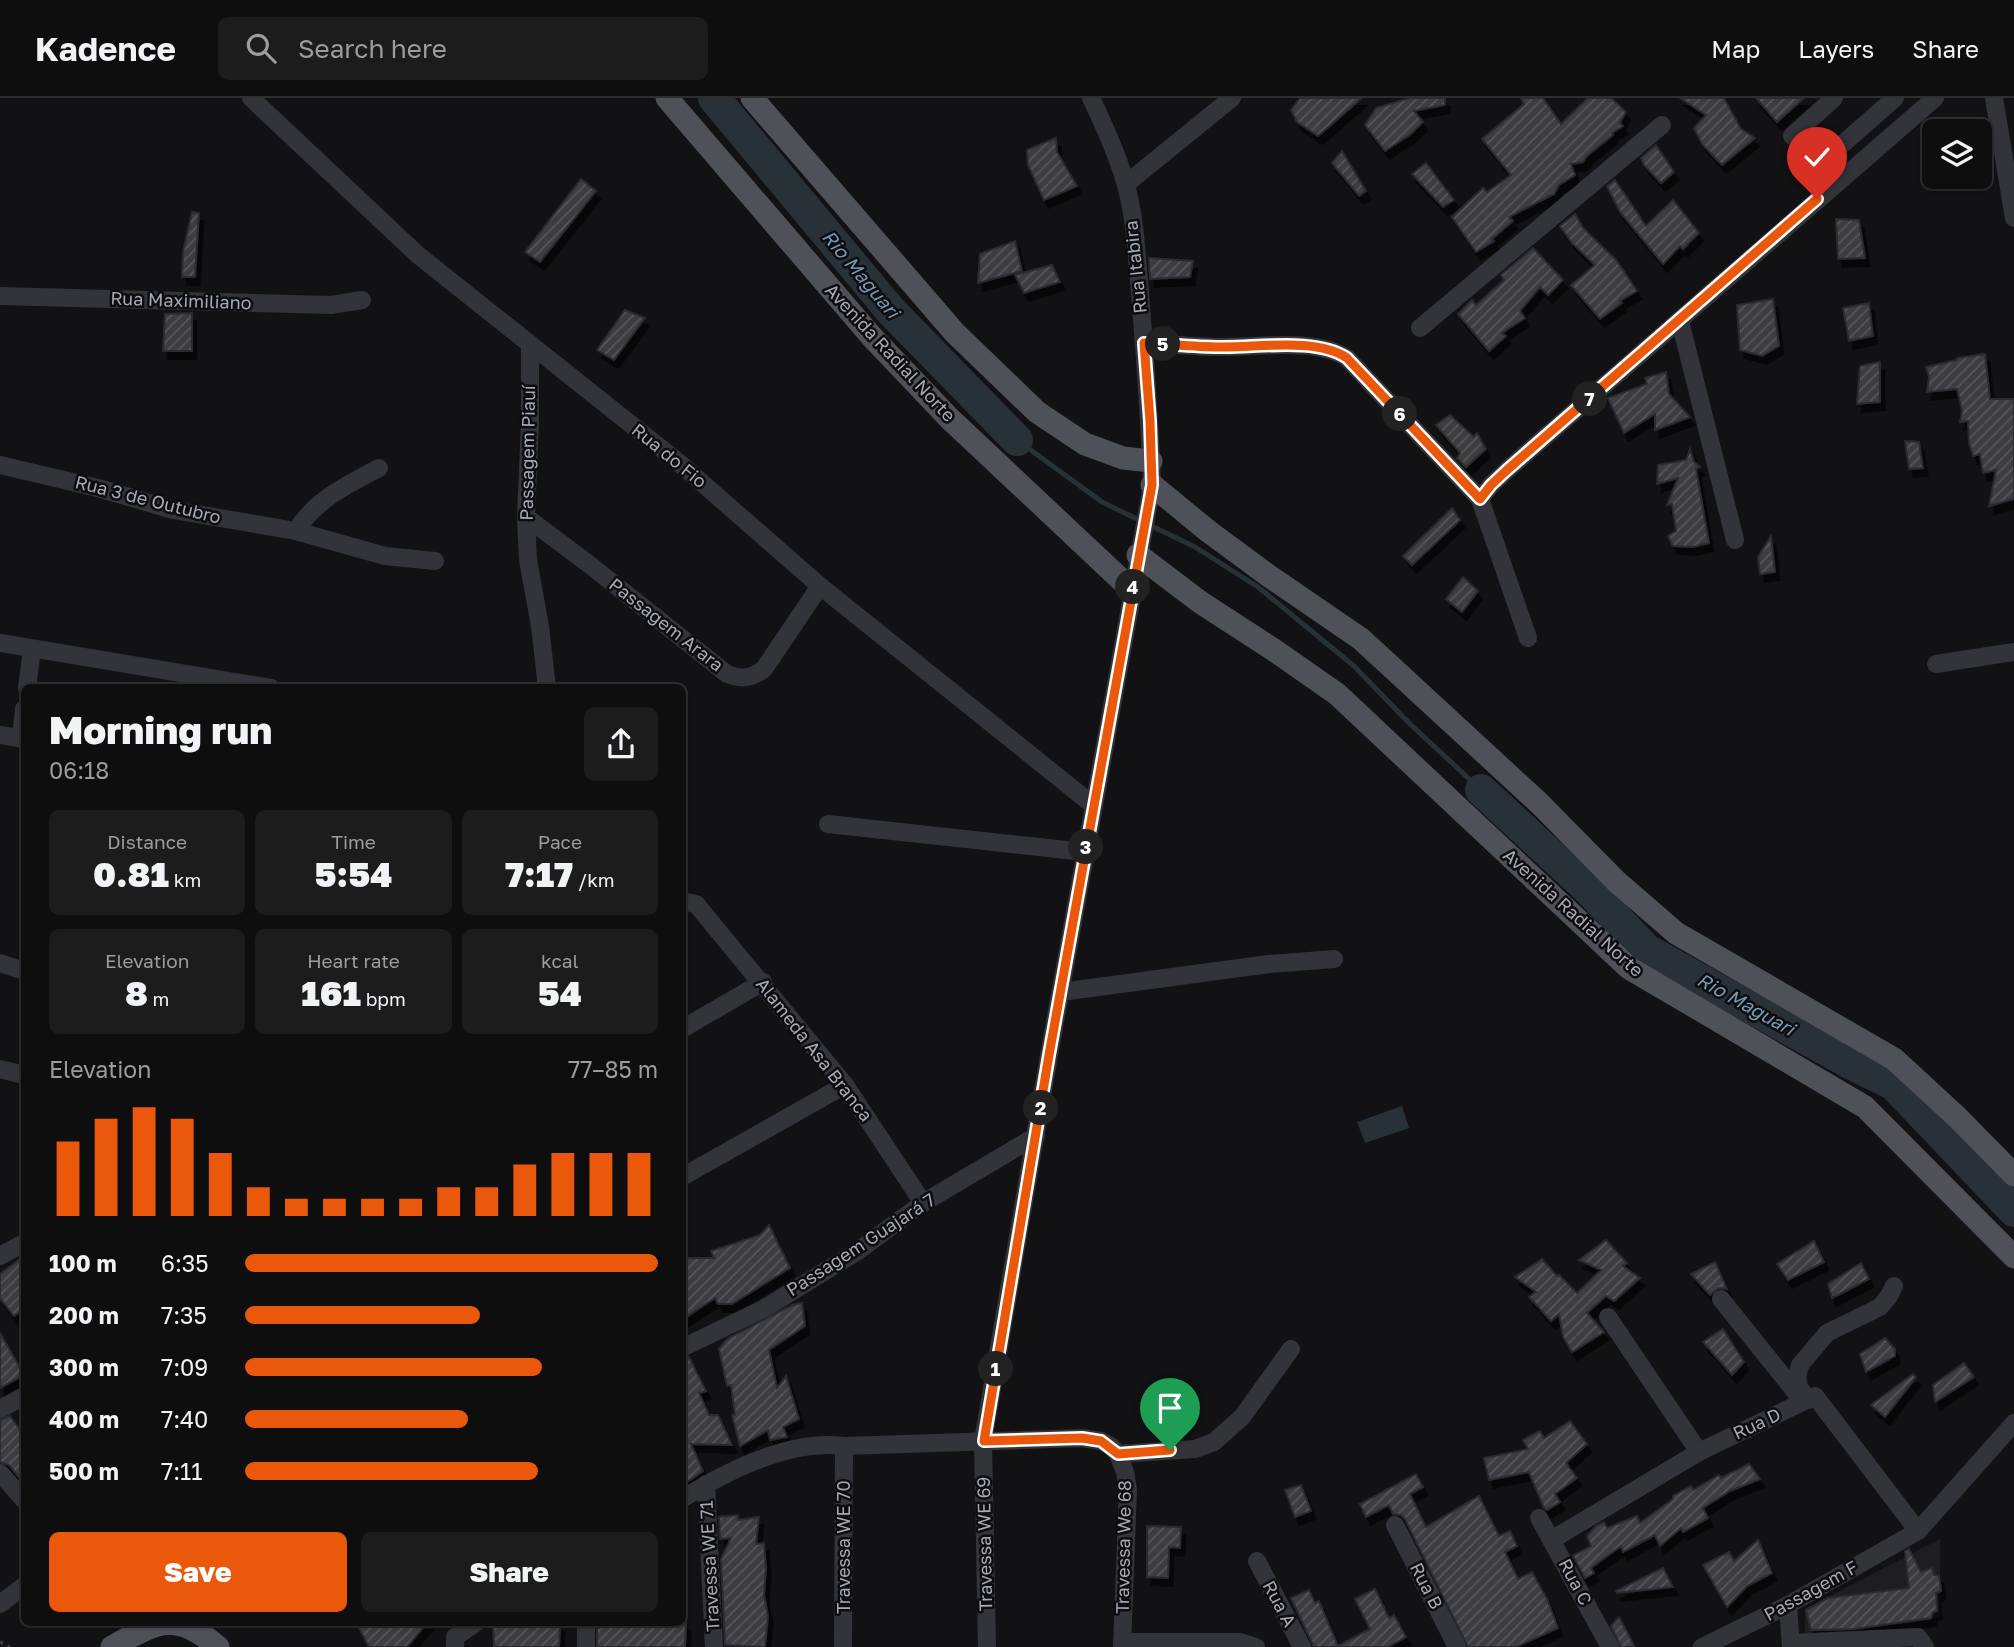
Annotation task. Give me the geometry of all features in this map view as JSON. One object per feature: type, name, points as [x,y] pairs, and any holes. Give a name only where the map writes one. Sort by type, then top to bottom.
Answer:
[{"type":"main road","name":"Avenida Radial Norte","points":[[667,98],[854,316],[920,388],[1132,590]]},
{"type":"main road","points":[[752,98],[955,333],[1037,412],[1085,444],[1124,457],[1151,461]]},
{"type":"main road","points":[[1152,485],[1208,531],[1340,623],[1381,656],[1539,803],[1644,908],[1676,933],[1894,1059],[2014,1175]]},
{"type":"main road","name":"Avenida Radial Norte","points":[[1138,555],[1200,602],[1337,694],[1629,968],[1865,1107],[2014,1257]]},
{"type":"main road","points":[[183,1626],[194,1629],[218,1647]]},
{"type":"main road","points":[[112,1647],[136,1627]]},
{"type":"street","name":"Rua do Fio","points":[[251,98],[418,255],[677,461],[820,586],[1093,805]]},
{"type":"street","name":"Rua Itabira","points":[[1061,992],[1152,485],[1136,250],[1126,184],[1091,98]]},
{"type":"street","points":[[1126,184],[1232,98]]},
{"type":"street","points":[[1791,136],[1834,98]]},
{"type":"street","points":[[1829,156],[1895,98]]},
{"type":"street","points":[[1480,499],[1507,470],[1935,98]]},
{"type":"street","points":[[1994,98],[2014,218]]},
{"type":"street","points":[[1420,328],[1662,125]]},
{"type":"street","name":"Rua Maximiliano","points":[[0,296],[314,305],[362,300]]},
{"type":"street","points":[[1680,321],[1735,540]]},
{"type":"street","points":[[1144,343],[1219,347],[1309,346],[1336,351],[1347,358],[1480,499],[1528,638]]},
{"type":"street","name":"Passagem Piauí","points":[[530,345],[526,517],[528,560],[540,626],[547,684]]},
{"type":"street","name":"Rua 3 de Outubro","points":[[0,466],[98,488],[173,510],[296,531],[385,556],[435,561]]},
{"type":"street","points":[[296,531],[317,505],[341,488],[379,468]]},
{"type":"street","name":"Passagem Arara","points":[[526,517],[727,674],[738,678],[755,676],[765,669],[820,586]]},
{"type":"street","points":[[0,643],[246,684]]},
{"type":"street","points":[[28,684],[32,649]]},
{"type":"street","points":[[1936,664],[2014,652]]},
{"type":"street","points":[[0,735],[21,738]]},
{"type":"street","points":[[828,824],[1085,852]]},
{"type":"street","name":"Alameda Asa Branca","points":[[689,902],[763,982],[845,1084],[923,1203]]},
{"type":"street","points":[[1061,992],[1269,964],[1334,959]]},
{"type":"street","points":[[0,963],[21,970]]},
{"type":"street","points":[[686,1027],[763,982]]},
{"type":"street","name":"Travessa WE 69","points":[[987,1647],[984,1441],[1061,992]]},
{"type":"street","points":[[0,1069],[21,1074]]},
{"type":"street","points":[[686,1175],[845,1084]]},
{"type":"street","name":"Passagem Guajará 7","points":[[686,1346],[765,1308],[859,1251],[923,1203],[1036,1136]]},
{"type":"street","points":[[0,1256],[21,1245]]},
{"type":"street","points":[[1806,1401],[1797,1377],[1800,1365],[1827,1333],[1880,1307],[1894,1286]]},
{"type":"street","points":[[1721,1299],[1806,1401]]},
{"type":"street","points":[[1608,1317],[1699,1452]]},
{"type":"street","points":[[686,1496],[706,1484],[792,1448],[824,1443],[844,1446],[1082,1438],[1101,1441],[1118,1454],[1195,1449],[1214,1442],[1242,1417],[1291,1349]]},
{"type":"street","points":[[1806,1401],[1815,1396],[1918,1531]]},
{"type":"street","points":[[0,1409],[21,1398]]},
{"type":"street","name":"Rua D","points":[[1553,1539],[1699,1452],[1806,1401]]},
{"type":"street","name":"Passagem F","points":[[1702,1647],[1788,1605],[1918,1531],[2014,1423]]},
{"type":"street","name":"Travessa WE 70","points":[[844,1446],[844,1647]]},
{"type":"street","name":"Travessa We 68","points":[[1118,1454],[1128,1490],[1122,1644]]},
{"type":"street","points":[[0,1473],[21,1497]]},
{"type":"street","name":"Travessa WE 71","points":[[706,1484],[714,1647]]},
{"type":"street","name":"Rua C","points":[[1539,1518],[1553,1539],[1610,1647]]},
{"type":"street","name":"Rua B","points":[[1395,1525],[1457,1647]]},
{"type":"street","name":"Rua A","points":[[1257,1561],[1302,1647]]},
{"type":"street","points":[[0,1604],[21,1588]]},
{"type":"street","points":[[1788,1605],[1791,1645],[1918,1637],[1925,1647]]},
{"type":"street","points":[[455,1642],[473,1626]]},
{"type":"street","points":[[586,1626],[586,1647]]},
{"type":"street","points":[[1122,1644],[1240,1642],[1256,1647]]},
{"type":"path","points":[[0,1642],[10,1647]]},
{"type":"shaded area","points":[[1402,1106],[1409,1128],[1365,1143],[1357,1122]]},
{"type":"shaded area","points":[[1940,1539],[1940,1617],[1805,1637],[1805,1609]]},
{"type":"building","points":[[1300,98],[1362,98],[1318,136],[1297,122],[1291,110]]},
{"type":"building","points":[[1410,98],[1445,98],[1445,105],[1414,111],[1423,122],[1411,134],[1385,151],[1365,125],[1376,108]]},
{"type":"building","points":[[1521,98],[1543,98],[1561,124],[1588,98],[1611,98],[1626,112],[1620,123],[1623,126],[1612,133],[1613,135],[1583,162],[1571,164],[1575,175],[1559,185],[1554,194],[1509,217],[1513,221],[1492,239],[1494,241],[1476,252],[1452,217],[1483,188],[1487,192],[1511,175],[1482,139],[1524,104]]},
{"type":"building","points":[[1680,98],[1724,98],[1741,129],[1755,138],[1722,165],[1702,144],[1694,128],[1706,115]]},
{"type":"building","points":[[1756,98],[1804,98],[1777,122]]},
{"type":"building","points":[[1056,138],[1057,152],[1077,186],[1044,200],[1028,165],[1027,150]]},
{"type":"building","points":[[1656,145],[1674,172],[1661,183],[1641,158]]},
{"type":"building","points":[[1342,151],[1366,191],[1359,196],[1332,163]]},
{"type":"building","points":[[1426,163],[1454,200],[1443,207],[1412,174]]},
{"type":"building","points":[[581,179],[596,191],[540,262],[525,252]]},
{"type":"building","points":[[1615,180],[1646,226],[1673,200],[1699,233],[1683,249],[1680,246],[1663,264],[1620,212],[1607,186]]},
{"type":"building","points":[[192,212],[199,213],[195,277],[182,277],[183,252]]},
{"type":"building","points":[[1575,214],[1583,228],[1616,260],[1637,291],[1620,301],[1622,303],[1600,319],[1571,285],[1595,265],[1572,243],[1560,226]]},
{"type":"building","points":[[1836,219],[1859,220],[1865,258],[1838,259]]},
{"type":"building","points":[[1015,241],[1022,271],[978,283],[980,254]]},
{"type":"building","points":[[1533,248],[1563,280],[1548,295],[1540,287],[1520,311],[1525,318],[1502,333],[1506,336],[1489,351],[1458,314],[1472,300],[1476,305],[1504,280],[1501,275]]},
{"type":"building","points":[[1149,258],[1193,261],[1190,277],[1150,279]]},
{"type":"building","points":[[1052,265],[1060,282],[1024,293],[1015,275]]},
{"type":"building","points":[[1773,299],[1779,346],[1762,356],[1740,350],[1737,305]]},
{"type":"building","points":[[1869,303],[1873,336],[1849,341],[1843,308]]},
{"type":"building","points":[[625,310],[645,318],[614,360],[597,350]]},
{"type":"building","points":[[192,313],[192,351],[163,351],[165,314]]},
{"type":"building","points":[[1985,354],[1990,399],[2014,399],[2014,499],[1989,506],[1996,470],[1983,473],[1980,454],[1973,456],[1969,443],[1968,421],[1960,422],[1962,411],[1957,389],[1927,392],[1929,377],[1926,367],[1957,358]]},
{"type":"building","points":[[1880,362],[1880,402],[1857,404],[1860,366]]},
{"type":"building","points":[[1666,372],[1669,394],[1690,417],[1655,430],[1655,414],[1624,433],[1608,398],[1647,384],[1645,378]]},
{"type":"building","points":[[1450,415],[1474,437],[1477,433],[1486,449],[1466,467],[1457,458],[1460,453],[1436,425]]},
{"type":"building","points":[[1905,441],[1919,442],[1923,468],[1909,469]]},
{"type":"building","points":[[1690,449],[1694,462],[1700,467],[1696,469],[1709,543],[1693,547],[1673,546],[1668,536],[1676,531],[1672,504],[1667,505],[1678,478],[1657,484],[1658,465],[1686,460]]},
{"type":"building","points":[[1452,508],[1460,520],[1412,565],[1403,556]]},
{"type":"building","points":[[1771,536],[1775,572],[1760,574],[1758,557]]},
{"type":"building","points":[[1463,577],[1478,591],[1462,612],[1446,599]]},
{"type":"building","points":[[769,1225],[790,1268],[732,1304],[718,1304],[715,1298],[686,1317],[686,1258],[714,1258],[711,1251],[760,1235]]},
{"type":"building","points":[[1606,1240],[1627,1263],[1623,1266],[1640,1278],[1614,1301],[1606,1296],[1587,1313],[1604,1332],[1572,1352],[1563,1337],[1559,1314],[1551,1321],[1529,1297],[1536,1292],[1515,1277],[1542,1259],[1577,1293],[1601,1270],[1579,1260]]},
{"type":"building","points":[[1814,1241],[1824,1262],[1788,1280],[1777,1264]]},
{"type":"building","points":[[21,1258],[21,1312],[14,1316],[0,1298],[0,1274]]},
{"type":"building","points":[[1715,1262],[1727,1289],[1719,1288],[1710,1295],[1691,1274]]},
{"type":"building","points":[[1861,1263],[1869,1279],[1832,1298],[1828,1284]]},
{"type":"building","points":[[802,1303],[805,1326],[769,1350],[777,1388],[786,1376],[799,1419],[783,1427],[787,1437],[770,1440],[768,1430],[740,1446],[732,1415],[735,1415],[731,1385],[727,1386],[719,1349],[727,1339],[792,1305]]},
{"type":"building","points":[[1723,1329],[1744,1362],[1732,1375],[1703,1342]]},
{"type":"building","points":[[0,1333],[21,1370],[21,1377],[0,1388]]},
{"type":"building","points":[[1885,1338],[1895,1349],[1895,1356],[1866,1372],[1860,1354]]},
{"type":"building","points":[[689,1357],[706,1391],[699,1393],[709,1415],[718,1415],[732,1445],[691,1444],[703,1471],[686,1483],[686,1358]]},
{"type":"building","points":[[1964,1363],[1974,1377],[1935,1402],[1933,1385]]},
{"type":"building","points":[[1913,1374],[1916,1377],[1885,1417],[1871,1405]]},
{"type":"building","points":[[10,1416],[21,1431],[21,1479],[9,1465],[0,1462],[0,1420]]},
{"type":"building","points":[[1570,1421],[1587,1444],[1566,1463],[1577,1478],[1555,1494],[1560,1502],[1547,1510],[1544,1508],[1529,1472],[1489,1480],[1484,1458],[1528,1449],[1523,1440],[1540,1431],[1544,1438]]},
{"type":"building","points":[[1749,1464],[1760,1479],[1730,1491],[1703,1508],[1708,1518],[1683,1532],[1681,1528],[1660,1546],[1655,1535],[1623,1552],[1621,1546],[1591,1568],[1594,1573],[1585,1578],[1573,1556],[1591,1546],[1587,1536],[1596,1526],[1604,1522],[1607,1528],[1637,1516],[1640,1523],[1673,1499],[1673,1496],[1691,1486],[1693,1490],[1719,1475],[1721,1478]]},
{"type":"building","points":[[1416,1474],[1423,1487],[1410,1494],[1426,1527],[1479,1496],[1499,1536],[1510,1531],[1517,1546],[1505,1552],[1518,1579],[1532,1572],[1547,1599],[1558,1628],[1516,1647],[1468,1647],[1405,1519],[1401,1515],[1393,1514],[1389,1505],[1366,1517],[1360,1504]]},
{"type":"building","points":[[1301,1485],[1311,1511],[1295,1517],[1285,1490]]},
{"type":"building","points":[[738,1515],[738,1520],[759,1517],[756,1544],[764,1543],[766,1568],[764,1595],[768,1616],[765,1647],[725,1645],[721,1559],[731,1538],[720,1539],[719,1517]]},
{"type":"building","points":[[1147,1526],[1181,1527],[1180,1548],[1169,1547],[1168,1578],[1147,1577]]},
{"type":"building","points":[[1758,1540],[1772,1573],[1747,1586],[1727,1607],[1703,1565],[1729,1552],[1734,1561]]},
{"type":"building","points":[[1909,1549],[1921,1572],[1932,1568],[1934,1575],[1939,1575],[1941,1591],[1936,1593],[1937,1611],[1933,1612],[1931,1618],[1854,1629],[1811,1630],[1806,1610],[1828,1598],[1909,1588],[1905,1551]]},
{"type":"building","points":[[1663,1568],[1673,1587],[1617,1593],[1616,1591]]},
{"type":"building","points":[[1375,1589],[1389,1618],[1394,1615],[1406,1637],[1388,1647],[1314,1647],[1291,1598],[1309,1590],[1315,1603],[1319,1601],[1338,1646],[1370,1629],[1355,1599]]},
{"type":"building","points":[[1619,1617],[1635,1647],[1621,1647],[1611,1626]]},
{"type":"building","points":[[358,1626],[425,1626],[407,1647],[369,1647]]},
{"type":"building","points":[[493,1626],[560,1626],[559,1647],[494,1647]]},
{"type":"building","points":[[686,1626],[685,1647],[597,1647],[597,1628]]},
{"type":"waterway","name":"Rio Maguari","points":[[714,98],[891,311],[1017,440]]},
{"type":"waterway","points":[[1017,440],[1102,502],[1195,547],[1258,587],[1354,666],[1409,723],[1481,790]]},
{"type":"waterway","name":"Rio Maguari","points":[[1481,790],[1587,888],[1647,950],[1850,1063],[1893,1084],[2014,1211]]},
{"type":"route","points":[[1170,1450],[1118,1454],[1111,1446],[1101,1441],[1082,1438],[984,1441],[1049,1055],[1152,485],[1144,343],[1219,347],[1309,346],[1336,351],[1347,358],[1480,499],[1507,470],[1817,199]]}]
